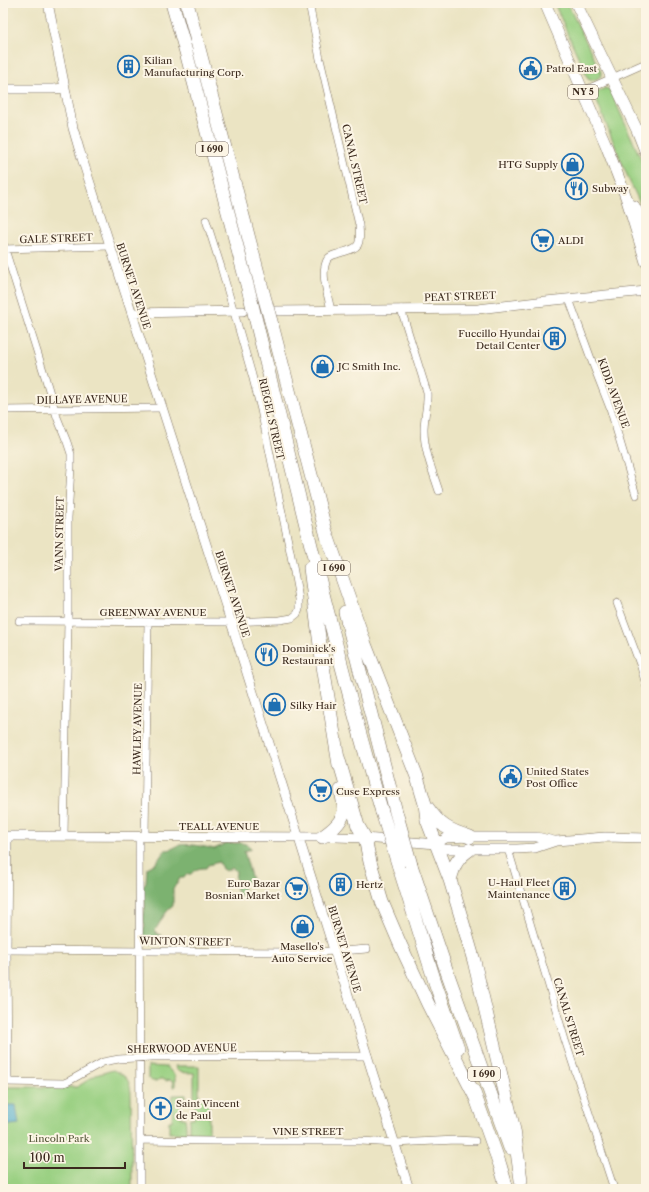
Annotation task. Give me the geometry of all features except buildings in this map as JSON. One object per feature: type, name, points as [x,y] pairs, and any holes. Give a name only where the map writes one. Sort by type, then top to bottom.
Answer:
[{"type":"highway","name":"I 690","points":[[172,3],[250,296],[368,764],[435,982],[500,1165],[507,1189]]},
{"type":"highway","name":"I 690","points":[[187,3],[326,532],[361,677],[411,865],[446,969],[523,1184]]},
{"type":"highway","points":[[304,515],[322,660],[338,757],[344,810],[334,828],[322,837]]},
{"type":"highway","points":[[326,532],[354,616],[417,776],[425,804],[427,820],[450,880],[474,961],[514,1130],[523,1184]]},
{"type":"highway","points":[[338,757],[358,826],[365,838],[370,862],[382,902],[428,1004],[475,1096]]},
{"type":"highway","points":[[425,804],[442,825],[457,833],[470,844],[455,863],[450,880]]},
{"type":"main road","name":"NY 5","points":[[545,3],[606,145],[620,181],[646,262]]},
{"type":"main road","points":[[576,3],[641,138],[646,153]]},
{"type":"main road","points":[[620,181],[646,228]]},
{"type":"street","name":"BURNET AVENUE","points":[[48,3],[73,128],[410,1189]]},
{"type":"street","name":"CANAL STREET","points":[[309,3],[320,59],[359,225],[359,245],[355,248],[332,256],[327,260],[324,270],[331,310]]},
{"type":"street","points":[[583,91],[646,63]]},
{"type":"street","points":[[3,89],[65,88]]},
{"type":"street","name":"RIEGEL STREET","points":[[206,220],[221,267],[261,410],[299,599],[299,610],[297,614],[288,619]]},
{"type":"street","name":"GALE STREET","points":[[4,247],[110,246]]},
{"type":"street","name":"VANN STREET","points":[[4,247],[55,409],[71,454],[68,518],[68,622],[64,836]]},
{"type":"street","name":"PEAT STREET","points":[[274,311],[478,309],[646,292]]},
{"type":"street","name":"KIDD AVENUE","points":[[569,299],[610,408],[636,495]]},
{"type":"street","points":[[401,309],[427,392],[428,403],[424,430],[426,448],[439,492]]},
{"type":"street","points":[[132,313],[243,311]]},
{"type":"street","name":"DILLAYE AVENUE","points":[[3,410],[162,408]]},
{"type":"street","points":[[617,603],[643,667],[646,685]]},
{"type":"street","name":"GREENWAY AVENUE","points":[[19,622],[230,622],[288,619]]},
{"type":"street","name":"HAWLEY AVENUE","points":[[140,1189],[139,950],[148,622]]},
{"type":"street","points":[[5,836],[6,1082]]},
{"type":"street","name":"TEALL AVENUE","points":[[5,836],[365,838],[436,844],[444,849],[470,844],[537,837],[554,841],[605,838],[646,838]]},
{"type":"street","name":"TEALL AVENUE","points":[[436,844],[446,838],[470,844],[508,849],[535,848],[554,841]]},
{"type":"street","name":"CANAL STREET","points":[[508,849],[565,1040],[614,1189]]},
{"type":"street","name":"WINTON STREET","points":[[5,950],[306,952],[367,948]]},
{"type":"street","name":"SHERWOOD AVENUE","points":[[6,1082],[69,1081],[103,1062],[120,1059],[368,1056]]},
{"type":"street","name":"VINE STREET","points":[[140,1140],[362,1141],[395,1143],[456,1140],[475,1142]]},
{"type":"green space","points":[[554,3],[567,3],[601,72],[601,76],[596,79],[588,79]]},
{"type":"green space","points":[[605,88],[610,90],[641,159],[646,174],[646,216],[629,180],[595,97],[596,93]]},
{"type":"green space","points":[[227,843],[243,843],[252,849],[244,851],[252,880],[242,883],[244,891],[243,895],[239,895],[238,893],[235,877],[236,871],[232,868],[226,871],[222,869],[219,862],[208,865],[206,868],[197,869],[191,874],[187,874],[184,878],[180,878],[173,888],[173,906],[165,914],[155,930],[157,934],[161,935],[159,942],[151,944],[144,940],[143,930],[145,926],[143,921],[145,905],[143,886],[146,882],[147,868],[156,863],[165,850],[180,845],[202,846],[214,849]]},
{"type":"green space","points":[[148,1066],[167,1067],[175,1076],[175,1087],[173,1087],[173,1082],[170,1080],[166,1081],[160,1079],[152,1081],[148,1078]]},
{"type":"green space","points":[[175,1066],[199,1066],[199,1099],[209,1099],[209,1134],[189,1133],[190,1118],[194,1118],[195,1107],[194,1073],[180,1072]]},
{"type":"green space","name":"Lincoln Park","points":[[113,1070],[122,1074],[127,1079],[131,1090],[132,1189],[3,1189],[3,1087],[77,1087],[96,1075]]},
{"type":"green space","points":[[173,1095],[186,1095],[186,1098],[181,1099],[181,1118],[185,1118],[186,1133],[169,1133],[169,1121],[172,1121]]},
{"type":"water","points":[[3,1105],[16,1105],[19,1124],[3,1126]]},
{"type":"place","name":"Kilian Manufacturing Corp.","points":[[128,66]]},
{"type":"place","name":"Patrol East","points":[[530,68]]},
{"type":"place","name":"HTG Supply","points":[[573,164]]},
{"type":"place","name":"Subway","points":[[577,188]]},
{"type":"place","name":"ALDI","points":[[543,240]]},
{"type":"place","name":"Fuccillo Hyundai Detail Center","points":[[555,339]]},
{"type":"place","name":"JC Smith Inc.","points":[[323,366]]},
{"type":"place","name":"Dominick's Restaurant","points":[[267,654]]},
{"type":"place","name":"Silky Hair","points":[[275,705]]},
{"type":"place","name":"United States Post Office","points":[[510,777]]},
{"type":"place","name":"Cuse Express","points":[[321,791]]},
{"type":"place","name":"Hertz","points":[[340,884]]},
{"type":"place","name":"U-Haul Fleet Maintenance","points":[[565,888]]},
{"type":"place","name":"Euro Bazar Bosnian Market","points":[[296,889]]},
{"type":"place","name":"Masello's Auto Service","points":[[302,926]]},
{"type":"place","name":"Saint Vincent de Paul","points":[[161,1109]]}]
